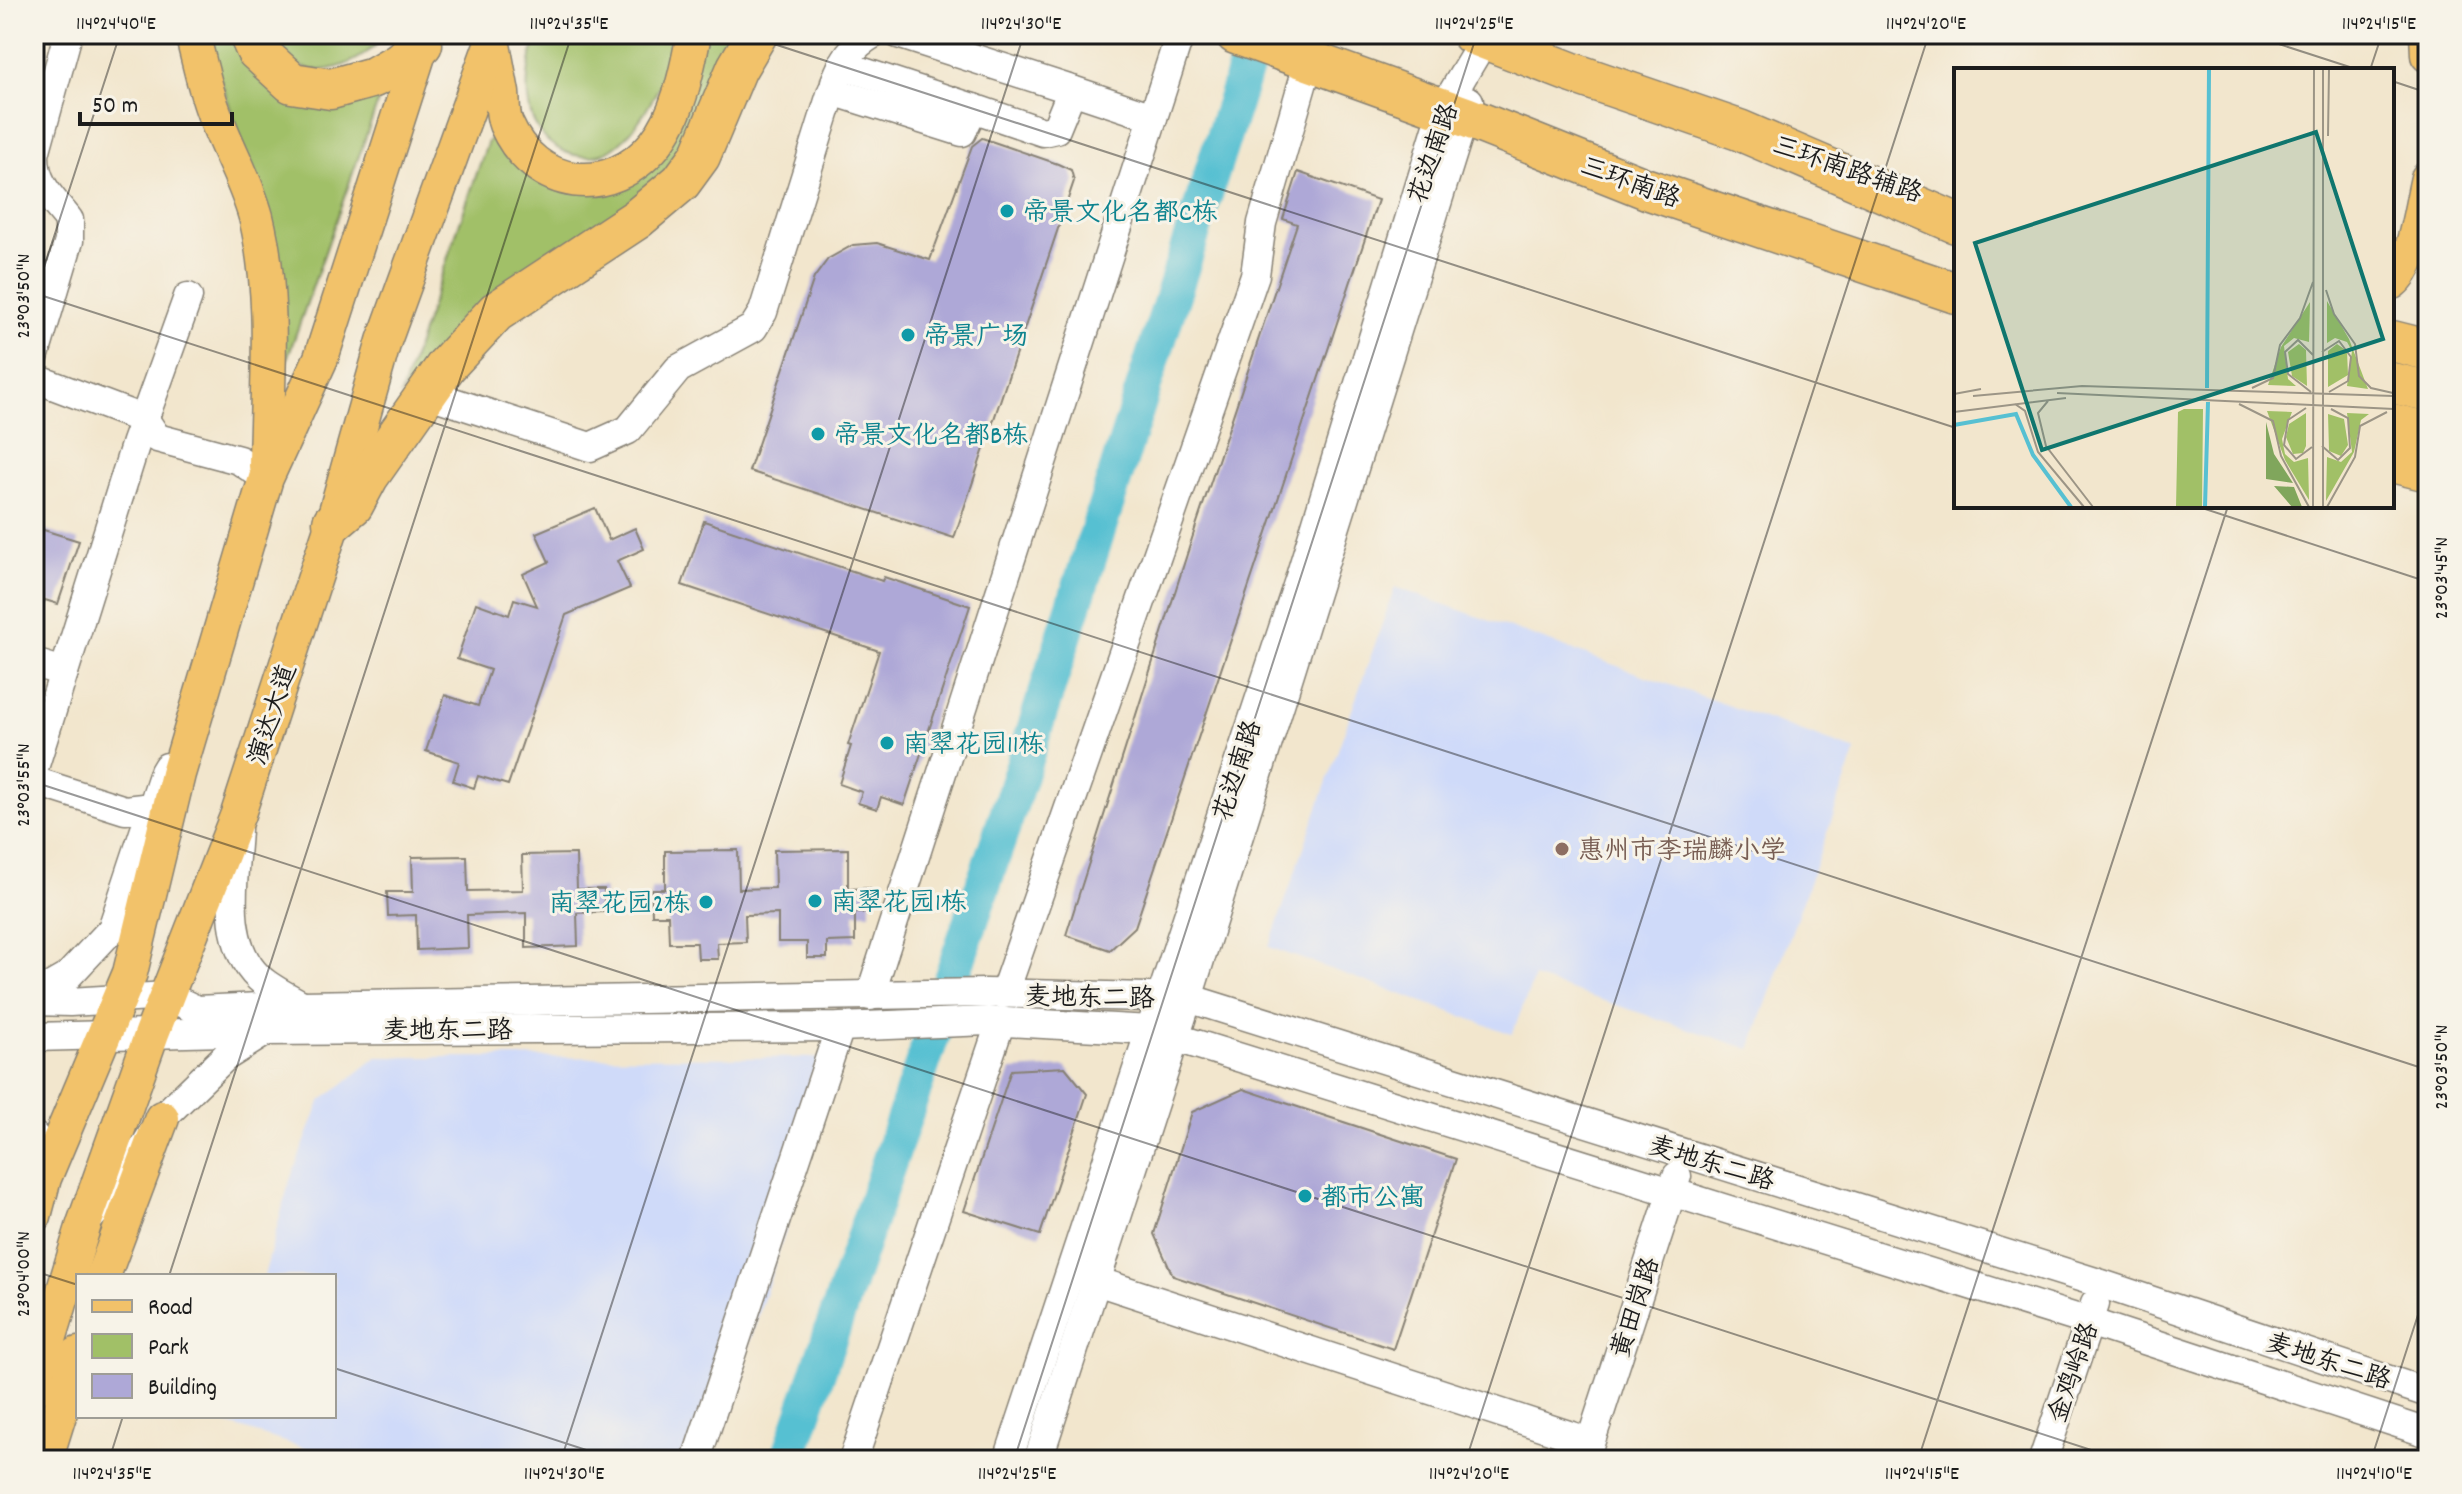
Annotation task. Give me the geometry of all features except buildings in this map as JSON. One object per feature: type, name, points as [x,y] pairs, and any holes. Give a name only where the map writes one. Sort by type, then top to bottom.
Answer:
[{"type":"highway","points":[[249,34],[256,50],[292,83],[331,89],[374,77],[400,62],[424,39]]},
{"type":"highway","points":[[333,522],[353,505],[368,477],[446,366],[496,312],[637,219],[681,182],[700,156],[737,68],[757,34]]},
{"type":"highway","name":"三环南路","points":[[1236,34],[1454,113],[1647,189],[1954,292]]},
{"type":"highway","points":[[1480,36],[1739,130],[1954,222]]},
{"type":"highway","name":"三环南路辅路","points":[[1739,130],[1954,204]]},
{"type":"highway","points":[[1885,268],[1954,307]]},
{"type":"highway","points":[[2394,342],[2428,350]]},
{"type":"highway","points":[[2394,383],[2428,391]]},
{"type":"highway","points":[[2394,424],[2428,432]]},
{"type":"highway","points":[[2394,462],[2428,471]]},
{"type":"main road","points":[[192,34],[212,110],[240,171],[256,217],[266,272],[269,361],[266,478]]},
{"type":"main road","points":[[494,38],[503,115],[519,147],[538,166],[557,176],[577,181],[618,174],[639,161],[657,143],[669,121],[687,71],[694,34]]},
{"type":"main road","points":[[2427,34],[2428,55]]},
{"type":"main road","name":"演达大道","points":[[34,1389],[66,1356],[79,1240],[152,1033],[238,814],[333,522],[384,341],[494,38]]},
{"type":"main road","points":[[34,1216],[44,1178],[130,973],[188,741],[266,478],[321,358],[424,39]]},
{"type":"main road","points":[[2394,280],[2410,253],[2428,178]]},
{"type":"main road","points":[[104,1274],[162,1118]]},
{"type":"main road","points":[[34,1233],[52,1225],[63,1227],[73,1239],[79,1240]]},
{"type":"main road","points":[[45,1460],[66,1356]]},
{"type":"street","points":[[34,358],[69,241],[69,220],[44,192],[35,169],[35,154],[68,34]]},
{"type":"street","points":[[426,393],[590,447],[628,430],[678,369],[753,328],[763,312],[842,65],[856,44],[873,34]]},
{"type":"street","points":[[898,34],[1153,117]]},
{"type":"street","points":[[870,996],[1180,34]]},
{"type":"street","name":"花边南路","points":[[1008,1460],[1083,1276],[1175,998],[1299,580],[1480,36]]},
{"type":"street","points":[[853,1460],[995,1007],[1255,275],[1262,223],[1309,61]]},
{"type":"street","points":[[842,65],[1043,132],[1056,129],[1072,90]]},
{"type":"street","points":[[832,91],[962,132],[973,108]]},
{"type":"street","points":[[34,768],[145,420],[188,297]]},
{"type":"street","points":[[34,378],[145,420],[157,438],[239,460],[266,478]]},
{"type":"street","points":[[34,663],[64,672]]},
{"type":"street","points":[[34,998],[67,977],[112,929],[164,772],[188,741]]},
{"type":"street","points":[[34,781],[125,810],[152,807]]},
{"type":"street","points":[[238,814],[233,912],[236,941],[246,963],[261,980],[302,1005]]},
{"type":"street","points":[[34,998],[70,1002],[167,996]]},
{"type":"street","name":"麦地东二路","points":[[167,996],[197,1010],[302,1005],[870,996],[995,1007],[1163,1033],[1672,1190],[2428,1433]]},
{"type":"street","name":"麦地东二路","points":[[34,1037],[267,1031],[840,1027],[995,1007],[1175,998],[2102,1284],[2428,1393]]},
{"type":"street","points":[[696,1460],[840,1027]]},
{"type":"street","points":[[79,1240],[127,1176],[162,1118],[225,1057],[267,1031]]},
{"type":"street","points":[[34,1136],[44,1178]]},
{"type":"street","name":"黄田岗路","points":[[1587,1451],[1685,1154]]},
{"type":"street","points":[[1083,1276],[1587,1451]]},
{"type":"street","name":"花边南路","points":[[1038,1460],[1083,1276]]},
{"type":"street","name":"金鸡岭路","points":[[2043,1460],[2102,1284]]},
{"type":"shaded area","name":"惠州市李瑞麟小学","points":[[1395,587],[1856,751],[1750,1049],[1534,978],[1512,1034],[1269,947]]},
{"type":"shaded area","points":[[377,1057],[841,1058],[712,1460],[344,1460],[223,1423],[224,1418],[336,1418],[336,1274],[265,1274],[289,1183],[320,1102]]},
{"type":"green space","points":[[211,34],[230,34],[271,84],[296,102],[327,108],[346,104],[376,91],[378,102],[285,365],[242,144],[218,71]]},
{"type":"green space","points":[[269,34],[385,34],[357,59],[331,69],[318,70],[295,63]]},
{"type":"green space","points":[[537,34],[677,34],[661,83],[642,117],[619,144],[601,154],[586,156],[565,152],[549,143],[532,116],[527,84]]},
{"type":"green space","points":[[707,34],[738,34],[682,163],[431,358],[400,396],[488,141],[495,136],[605,193]]},
{"type":"waterway","points":[[788,1460],[1013,797],[1256,34]]},
{"type":"place","name":"帝景文化名都C栋","points":[[1007,211]]},
{"type":"place","name":"帝景广场","points":[[908,335]]},
{"type":"place","name":"帝景文化名都B栋","points":[[818,434]]},
{"type":"place","name":"南翠花园11栋","points":[[887,743]]},
{"type":"place","name":"惠州市李瑞麟小学","points":[[1562,849]]},
{"type":"place","name":"南翠花园1栋","points":[[815,901]]},
{"type":"place","name":"南翠花园2栋","points":[[706,902]]},
{"type":"place","name":"都市公寓","points":[[1305,1196]]}]
